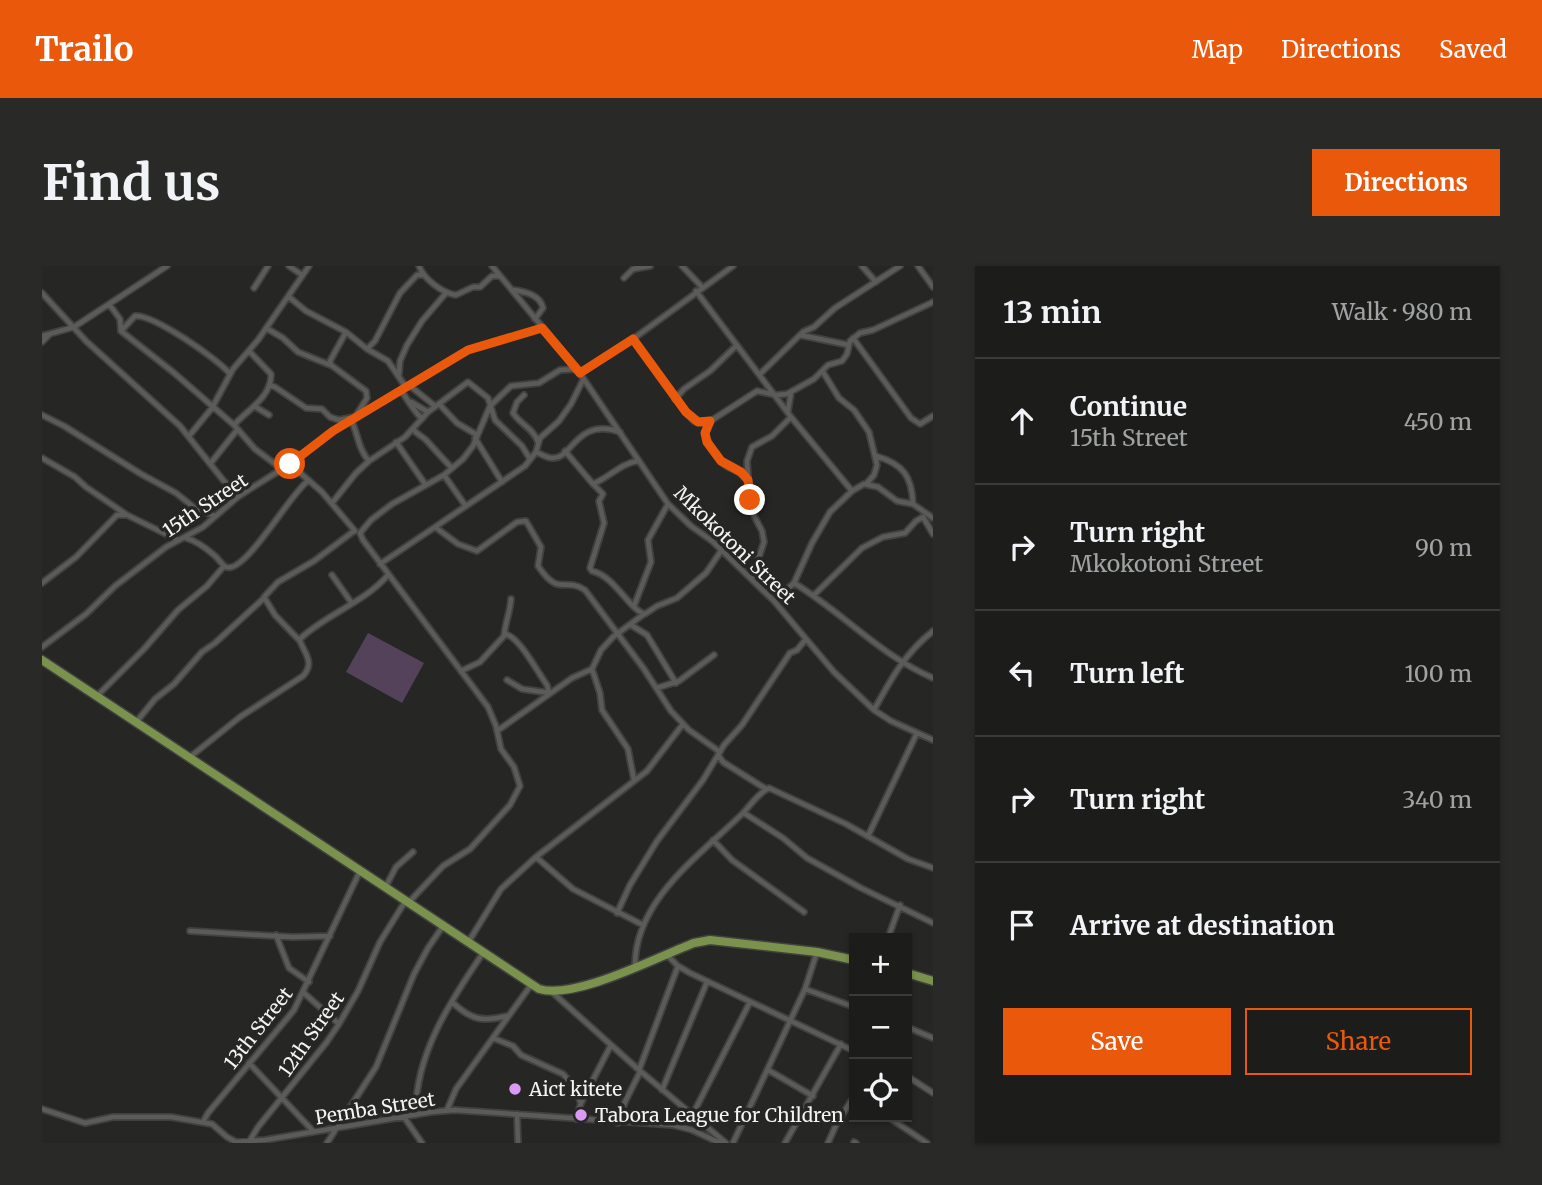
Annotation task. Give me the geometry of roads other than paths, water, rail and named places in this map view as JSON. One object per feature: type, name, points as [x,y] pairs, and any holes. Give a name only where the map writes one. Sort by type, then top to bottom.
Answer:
[{"type":"highway","points":[[42,660],[532,984],[551,992],[585,986],[666,953],[710,940],[817,952],[849,959]]},
{"type":"highway","points":[[912,975],[933,981]]},
{"type":"street","points":[[42,336],[74,327],[167,266]]},
{"type":"street","points":[[254,288],[268,266]]},
{"type":"street","points":[[289,266],[302,275]]},
{"type":"street","points":[[189,436],[212,408],[230,374],[289,297],[309,266]]},
{"type":"street","points":[[419,266],[424,275],[446,293],[461,294],[473,287],[480,287],[492,276],[499,274]]},
{"type":"street","name":"Mkokotoni Street","points":[[492,266],[566,355],[668,504],[752,579],[834,672],[874,710],[891,721],[932,737]]},
{"type":"street","points":[[624,278],[633,269],[649,266]]},
{"type":"street","points":[[682,266],[702,287]]},
{"type":"street","points":[[380,564],[520,470],[536,452],[538,442],[569,407],[580,374],[733,266]]},
{"type":"street","points":[[862,266],[876,282]]},
{"type":"street","points":[[760,374],[800,335],[814,327],[835,308],[900,266]]},
{"type":"street","points":[[918,266],[933,288]]},
{"type":"street","points":[[367,349],[375,341],[400,293],[417,275],[424,275]]},
{"type":"street","points":[[514,290],[538,299],[543,308],[535,319]]},
{"type":"street","points":[[696,291],[790,415],[852,491]]},
{"type":"street","points":[[42,293],[86,341],[136,384],[189,436],[239,496]]},
{"type":"street","points":[[399,374],[400,361],[407,345],[422,321],[446,293]]},
{"type":"street","points":[[289,297],[306,311],[346,332],[388,361],[399,374],[412,411],[422,419]]},
{"type":"street","points":[[633,339],[647,355],[675,399],[694,421],[703,423],[753,393],[762,391],[783,395],[808,384],[828,365],[838,363],[846,357],[849,345],[860,332],[873,330],[933,302]]},
{"type":"street","points":[[109,304],[120,319],[121,331],[173,372],[255,449],[283,470]]},
{"type":"street","points":[[121,331],[135,316],[143,316],[179,335],[230,374]]},
{"type":"street","points":[[266,328],[283,338],[298,352],[331,365],[366,391],[367,398],[353,419],[336,420],[321,409],[306,408],[269,385]]},
{"type":"street","name":"15th Street","points":[[42,647],[86,614],[115,586],[178,540],[202,527],[239,496],[283,470],[333,431],[468,350],[542,328]]},
{"type":"street","points":[[331,365],[330,358],[346,332]]},
{"type":"street","points":[[42,342],[50,335]]},
{"type":"street","points":[[800,335],[849,345]]},
{"type":"street","points":[[853,338],[911,418],[919,424],[933,416]]},
{"type":"street","points":[[675,399],[737,345]]},
{"type":"street","points":[[210,464],[269,385],[271,374],[249,351]]},
{"type":"street","points":[[360,533],[372,520],[425,484],[444,475],[468,453],[490,406],[511,386],[539,383],[560,370],[566,355]]},
{"type":"street","points":[[560,370],[580,374]]},
{"type":"street","points":[[774,601],[794,583],[825,520],[852,491],[867,483],[877,468],[876,456],[864,424],[854,410],[839,398],[823,372]]},
{"type":"street","points":[[332,503],[369,461],[413,429],[428,412],[468,382],[490,401],[495,420],[522,446],[530,459]]},
{"type":"street","points":[[405,387],[438,406],[476,437],[502,482]]},
{"type":"street","points":[[752,579],[764,542],[762,531],[750,508],[747,461],[752,447],[772,436],[790,415],[792,392]]},
{"type":"street","points":[[524,395],[517,402],[513,413],[530,428],[538,442]]},
{"type":"street","points":[[411,402],[428,412]]},
{"type":"street","points":[[254,406],[269,415]]},
{"type":"street","points":[[42,415],[176,493],[196,509],[215,516]]},
{"type":"street","points":[[353,419],[362,451],[369,461]]},
{"type":"street","points":[[710,421],[705,433],[710,446],[721,461],[741,472],[748,480]]},
{"type":"street","points":[[536,452],[552,458],[595,429],[604,428],[621,433]]},
{"type":"street","points":[[413,429],[452,468]]},
{"type":"street","points":[[396,442],[425,484]]},
{"type":"street","points":[[565,451],[603,494],[599,501],[604,519],[590,568],[621,590],[640,613],[645,614]]},
{"type":"street","points":[[876,456],[888,458],[905,473],[911,485],[913,504]]},
{"type":"street","points":[[42,458],[75,477],[127,515],[178,540]]},
{"type":"street","points":[[593,484],[607,478],[624,463],[639,461]]},
{"type":"street","points":[[290,464],[332,503],[354,531],[360,533],[388,575],[488,707],[497,731],[572,678],[592,669]]},
{"type":"street","points":[[444,475],[465,505]]},
{"type":"street","points":[[185,538],[200,544],[224,566],[231,567],[244,559],[264,536],[293,494],[308,481]]},
{"type":"street","points":[[867,483],[878,487],[897,501],[913,504],[933,518]]},
{"type":"street","points":[[634,606],[651,562],[649,540],[668,504]]},
{"type":"street","points":[[920,509],[933,534]]},
{"type":"street","points":[[42,583],[76,557],[117,515],[127,515]]},
{"type":"street","points":[[814,595],[862,548],[883,537],[905,533],[923,517]]},
{"type":"street","points":[[435,527],[458,544],[477,551],[517,522],[526,521],[541,547],[538,566],[547,578],[557,585],[577,586],[585,590],[683,724],[719,753],[723,762],[766,789],[774,788],[908,859],[933,868]]},
{"type":"street","points":[[137,721],[202,652],[215,643],[278,582],[314,561],[354,531]]},
{"type":"street","points":[[634,780],[628,749],[602,710],[592,669],[599,652],[618,634],[645,614],[681,595],[706,573],[722,551]]},
{"type":"street","points":[[97,696],[178,610],[207,586],[224,566]]},
{"type":"street","points":[[332,575],[352,602]]},
{"type":"street","points":[[300,641],[304,635],[377,586],[388,575]]},
{"type":"street","points":[[794,583],[814,595],[873,642],[933,678]]},
{"type":"street","points":[[190,757],[305,673],[310,663],[300,641],[263,598]]},
{"type":"street","points":[[461,671],[480,662],[505,634],[504,625],[510,611],[511,599]]},
{"type":"street","points":[[631,625],[647,635],[676,682]]},
{"type":"street","points":[[874,710],[902,661],[933,631]]},
{"type":"street","points":[[505,634],[511,635],[518,642],[550,693]]},
{"type":"street","points":[[617,913],[629,885],[657,841],[742,725],[790,653],[797,650],[806,639]]},
{"type":"street","points":[[657,688],[676,682],[714,655]]},
{"type":"street","points":[[507,680],[522,689],[550,693]]},
{"type":"street","points":[[470,941],[501,889],[536,857],[583,823],[653,765],[683,724]]},
{"type":"street","name":"12th Street","points":[[249,1142],[339,1024],[380,942],[408,900],[443,866],[470,849],[520,791],[519,777],[501,749],[497,731]]},
{"type":"street","points":[[868,836],[918,733]]},
{"type":"street","points":[[635,967],[637,939],[643,925],[668,888],[766,789]]},
{"type":"street","points":[[744,813],[783,838],[807,858],[933,923]]},
{"type":"street","points":[[713,840],[732,860],[804,912]]},
{"type":"street","points":[[386,886],[396,867],[413,852]]},
{"type":"street","points":[[536,857],[573,889],[643,925]]},
{"type":"street","name":"13th Street","points":[[203,1122],[283,1024],[304,993],[361,871]]},
{"type":"street","points":[[890,933],[900,905]]},
{"type":"street","points":[[327,1143],[376,1068],[420,961],[444,926]]},
{"type":"street","points":[[190,931],[330,936]]},
{"type":"street","points":[[276,935],[289,968],[309,982]]},
{"type":"street","points":[[416,1115],[416,1094],[426,1055],[452,1002],[484,952]]},
{"type":"street","points":[[733,1143],[805,989],[817,952]]},
{"type":"street","points":[[666,953],[678,966],[707,982],[849,1048]]},
{"type":"street","points":[[618,1123],[678,966]]},
{"type":"street","points":[[662,1090],[707,982]]},
{"type":"street","points":[[447,1110],[456,1089],[532,984]]},
{"type":"street","points":[[805,989],[849,1005]]},
{"type":"street","points":[[551,992],[639,1071],[726,1143]]},
{"type":"street","points":[[304,993],[339,1024]]},
{"type":"street","points":[[452,1002],[462,1012],[475,1018],[493,1020],[508,1016]]},
{"type":"street","points":[[673,1125],[693,1114],[750,1002]]},
{"type":"street","points":[[912,1029],[933,1038]]},
{"type":"street","points":[[493,1038],[513,1046],[521,1055],[563,1074],[572,1084],[581,1103]]},
{"type":"street","points":[[785,1143],[841,1044]]},
{"type":"street","points":[[576,1119],[581,1103],[611,1045]]},
{"type":"street","points":[[249,1063],[314,1132]]},
{"type":"street","points":[[768,1070],[813,1096]]},
{"type":"street","points":[[912,1079],[933,1093]]},
{"type":"street","points":[[828,1143],[849,1104]]},
{"type":"street","points":[[42,1109],[85,1123],[108,1117],[153,1115],[203,1122],[216,1126],[230,1140],[249,1142]]},
{"type":"street","name":"Pemba Street","points":[[249,1142],[447,1110],[673,1125],[692,1130],[720,1143]]},
{"type":"street","points":[[517,1114],[518,1143]]},
{"type":"street","points":[[404,1117],[422,1143]]},
{"type":"street","points":[[896,1122],[927,1143]]},
{"type":"place","name":"Aict kitete","points":[[515,1089]]},
{"type":"place","name":"Tabora League for Children","points":[[581,1115]]}]
